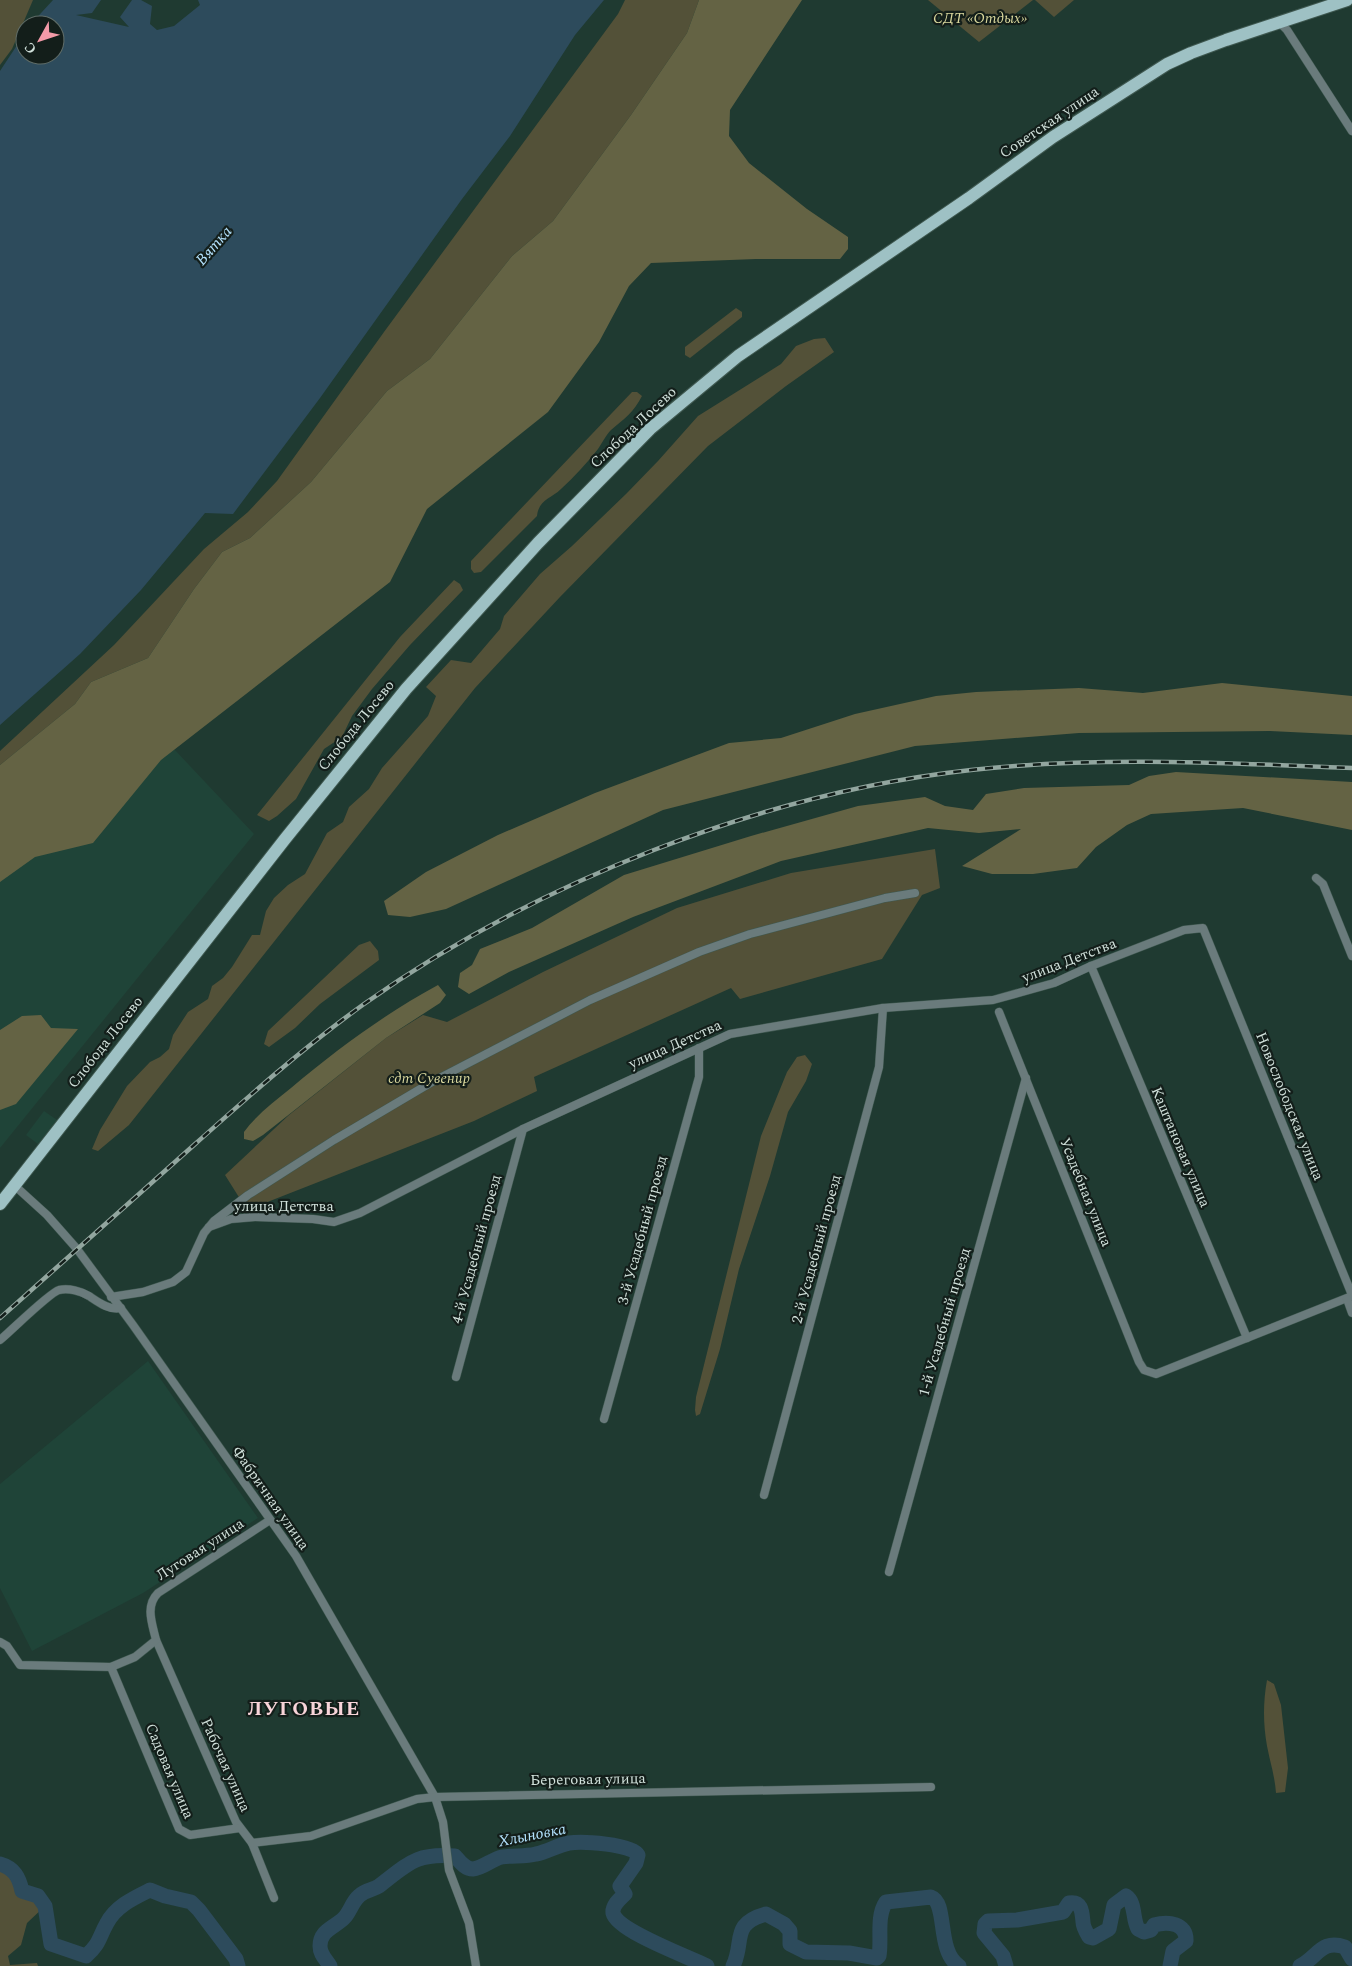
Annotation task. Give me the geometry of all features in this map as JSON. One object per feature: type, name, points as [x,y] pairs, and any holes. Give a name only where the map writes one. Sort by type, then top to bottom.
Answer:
[{"type":"main road","name":"Советская улица","points":[[793,318],[969,198],[1053,137],[1167,64],[1200,49],[1348,0]]},
{"type":"main road","name":"Слобода Лосево","points":[[0,1204],[285,839],[406,689],[538,543],[650,429],[738,356],[793,318]]},
{"type":"street","points":[[1280,23],[1287,30],[1352,131]]},
{"type":"street","points":[[1316,878],[1323,884],[1352,956]]},
{"type":"street","points":[[111,1297],[143,1292],[173,1282],[186,1272],[208,1227],[224,1212],[334,1140],[432,1082],[590,1000],[699,952],[750,934],[885,898],[914,893]]},
{"type":"street","name":"улица Детства","points":[[208,1227],[231,1219],[255,1217],[313,1219],[334,1222],[360,1213],[523,1129],[730,1034],[883,1008],[993,1000],[1054,983],[1091,966],[1184,930],[1203,928]]},
{"type":"street","name":"Новослободская улица","points":[[1203,928],[1350,1297],[1352,1312]]},
{"type":"street","name":"Каштановая улица","points":[[1091,966],[1247,1338]]},
{"type":"street","name":"2-й Усадебный проезд","points":[[764,1495],[879,1067],[883,1008]]},
{"type":"street","name":"Усадебная улица","points":[[999,1012],[1139,1362],[1144,1370],[1156,1374],[1247,1338]]},
{"type":"street","name":"3-й Усадебный проезд","points":[[604,1419],[699,1077],[699,1048]]},
{"type":"street","name":"1-й Усадебный проезд","points":[[889,1572],[1026,1078]]},
{"type":"street","name":"4-й Усадебный проезд","points":[[456,1377],[523,1129]]},
{"type":"street","name":"Фабричная улица","points":[[14,1185],[47,1214],[75,1246],[296,1556],[435,1797],[443,1822],[449,1870],[469,1923],[476,1966]]},
{"type":"street","points":[[0,1340],[59,1290],[73,1290],[85,1294],[114,1310],[121,1308]]},
{"type":"street","points":[[1247,1338],[1350,1297]]},
{"type":"street","name":"Луговая улица","points":[[156,1640],[150,1612],[151,1600],[158,1593],[270,1520]]},
{"type":"street","points":[[0,1642],[7,1646],[20,1665],[112,1667],[134,1657],[156,1640]]},
{"type":"street","name":"Рабочая улица","points":[[156,1640],[236,1822],[252,1843],[274,1898]]},
{"type":"street","name":"Садовая улица","points":[[112,1667],[179,1829],[190,1835],[240,1828]]},
{"type":"street","name":"Береговая улица","points":[[252,1843],[311,1836],[417,1799],[435,1797],[931,1787]]},
{"type":"shaded area","points":[[699,0],[802,0],[730,110],[729,136],[749,163],[807,209],[848,237],[848,249],[840,259],[756,259],[651,263],[629,286],[599,342],[548,412],[427,509],[390,582],[161,760],[93,843],[35,857],[0,882],[0,765],[75,704],[91,682],[148,658],[194,589],[222,552],[250,538],[311,482],[387,391],[430,359],[512,256],[553,221],[631,115],[687,33]]},
{"type":"shaded area","points":[[109,680],[254,834],[0,1148],[0,770]]},
{"type":"shaded area","points":[[1222,683],[1352,696],[1352,735],[1270,731],[1079,733],[915,746],[663,810],[446,909],[410,917],[388,915],[384,901],[426,872],[498,835],[595,793],[729,743],[781,738],[855,714],[936,696],[976,692],[1079,688],[1143,693]]},
{"type":"shaded area","points":[[1176,772],[1352,782],[1352,830],[1243,808],[1151,814],[1127,825],[1096,847],[1077,868],[1033,874],[992,874],[962,866],[1021,829],[979,833],[928,828],[781,861],[633,917],[509,972],[469,994],[458,987],[460,973],[472,965],[480,949],[532,928],[624,875],[751,836],[858,806],[925,797],[945,806],[973,810],[986,794],[1024,788],[1129,785],[1149,776]]},
{"type":"shaded area","points":[[438,985],[446,995],[440,1003],[386,1038],[263,1135],[253,1141],[244,1139],[244,1132],[260,1114],[326,1060],[381,1020]]},
{"type":"shaded area","points":[[41,1015],[51,1028],[78,1029],[16,1104],[0,1110],[0,1030],[22,1016]]},
{"type":"shaded area","points":[[44,1111],[57,1120],[38,1144],[26,1135]]},
{"type":"shaded area","points":[[148,1361],[258,1518],[143,1593],[32,1651],[0,1588],[0,1484]]},
{"type":"green space","points":[[0,0],[33,0],[27,15],[15,15],[15,42],[0,65]]},
{"type":"green space","points":[[625,0],[699,0],[687,33],[631,115],[553,221],[512,256],[430,359],[387,391],[311,482],[250,538],[222,552],[194,589],[148,658],[91,682],[75,704],[0,765],[0,751],[114,645],[204,549],[248,512],[277,481],[618,14]]},
{"type":"green space","name":"СДТ «Отдых»","points":[[928,0],[1033,0],[979,42]]},
{"type":"green space","name":"СДТ «Отдых»","points":[[1035,0],[1074,0],[1054,17]]},
{"type":"green space","points":[[736,308],[742,312],[742,317],[690,358],[685,355],[685,347]]},
{"type":"green space","points":[[825,338],[834,352],[708,446],[560,597],[475,688],[129,1125],[98,1151],[92,1149],[100,1130],[127,1086],[150,1062],[160,1057],[169,1049],[173,1035],[188,1012],[208,999],[212,986],[223,978],[232,967],[252,935],[260,935],[266,911],[274,898],[288,885],[305,874],[327,833],[343,822],[349,807],[369,789],[382,768],[428,716],[436,696],[426,687],[451,660],[471,663],[500,629],[504,616],[540,574],[626,494],[698,416],[781,364],[796,346],[814,339]]},
{"type":"green space","points":[[632,392],[637,392],[642,396],[632,411],[609,432],[598,449],[576,475],[540,506],[537,516],[481,572],[474,573],[471,569],[471,561]]},
{"type":"green space","points":[[454,580],[460,584],[463,590],[410,645],[372,689],[352,716],[342,737],[324,749],[296,799],[269,821],[257,815],[400,637]]},
{"type":"green space","name":"сдт Сувенир","points":[[935,849],[940,888],[922,895],[882,959],[740,999],[731,988],[534,1077],[537,1091],[474,1121],[247,1210],[225,1175],[289,1115],[386,1038],[423,1015],[447,1022],[543,972],[677,908],[791,873]]},
{"type":"green space","points":[[370,941],[378,951],[379,960],[320,1004],[295,1028],[269,1047],[264,1044],[268,1031],[359,945]]},
{"type":"green space","points":[[805,1055],[812,1064],[806,1081],[788,1112],[770,1176],[739,1269],[720,1349],[700,1414],[696,1416],[696,1397],[761,1136],[787,1072],[797,1057]]},
{"type":"green space","points":[[1267,1680],[1274,1684],[1281,1705],[1288,1768],[1285,1792],[1276,1793],[1267,1746],[1264,1713]]},
{"type":"green space","points":[[0,1861],[15,1874],[22,1891],[38,1896],[45,1906],[27,1923],[21,1945],[8,1956],[10,1965],[37,1963],[38,1966],[0,1966]]},
{"type":"water","name":"Вятка","points":[[53,0],[101,0],[92,13],[76,15],[129,27],[120,17],[132,0],[141,0],[152,6],[150,24],[157,30],[174,26],[200,5],[198,0],[604,0],[575,35],[510,136],[462,199],[320,398],[233,514],[205,513],[141,590],[80,654],[0,725],[0,71],[15,48],[15,65],[65,65],[65,15],[39,15]]},
{"type":"waterway","name":"Хлыновка","points":[[330,1966],[320,1949],[322,1936],[344,1918],[361,1894],[379,1886],[414,1861],[431,1856],[455,1856],[465,1866],[473,1869],[502,1857],[532,1855],[575,1842],[606,1844],[634,1851],[638,1855],[636,1863],[620,1886],[625,1894],[614,1907],[613,1913],[617,1920],[640,1935],[707,1966]]},
{"type":"waterway","name":"Хлыновка","points":[[0,1864],[9,1868],[15,1874],[22,1891],[38,1896],[45,1906],[51,1944],[86,1956],[97,1944],[107,1923],[115,1912],[126,1903],[150,1890],[165,1896],[191,1902],[236,1959],[238,1966]]},
{"type":"waterway","name":"Хлыновка","points":[[1006,1966],[1003,1956],[984,1933],[985,1924],[988,1921],[1017,1920],[1063,1912],[1069,1903],[1073,1903],[1079,1905],[1085,1930],[1089,1937],[1093,1938],[1109,1929],[1114,1905],[1126,1896],[1133,1907],[1138,1929],[1144,1932],[1151,1930],[1154,1925],[1165,1923],[1176,1925],[1183,1930],[1186,1941],[1173,1951],[1170,1966]]},
{"type":"waterway","name":"Хлыновка","points":[[733,1966],[743,1928],[755,1918],[766,1914],[784,1924],[790,1931],[790,1944],[806,1952],[849,1953],[877,1958],[880,1949],[881,1914],[886,1902],[931,1897],[936,1901],[939,1908],[947,1950],[959,1966]]},
{"type":"waterway","name":"Хлыновка","points":[[1300,1966],[1320,1950],[1330,1945],[1345,1947],[1352,1959]]},
{"type":"railway","points":[[0,1318],[256,1090],[320,1037],[364,1004],[431,960],[502,920],[576,883],[653,850],[732,822],[812,799],[892,782],[971,770],[1066,763],[1113,762],[1352,768]]},
{"type":"district","name":"ЛУГОВЫЕ","points":[[304,1708]]}]
